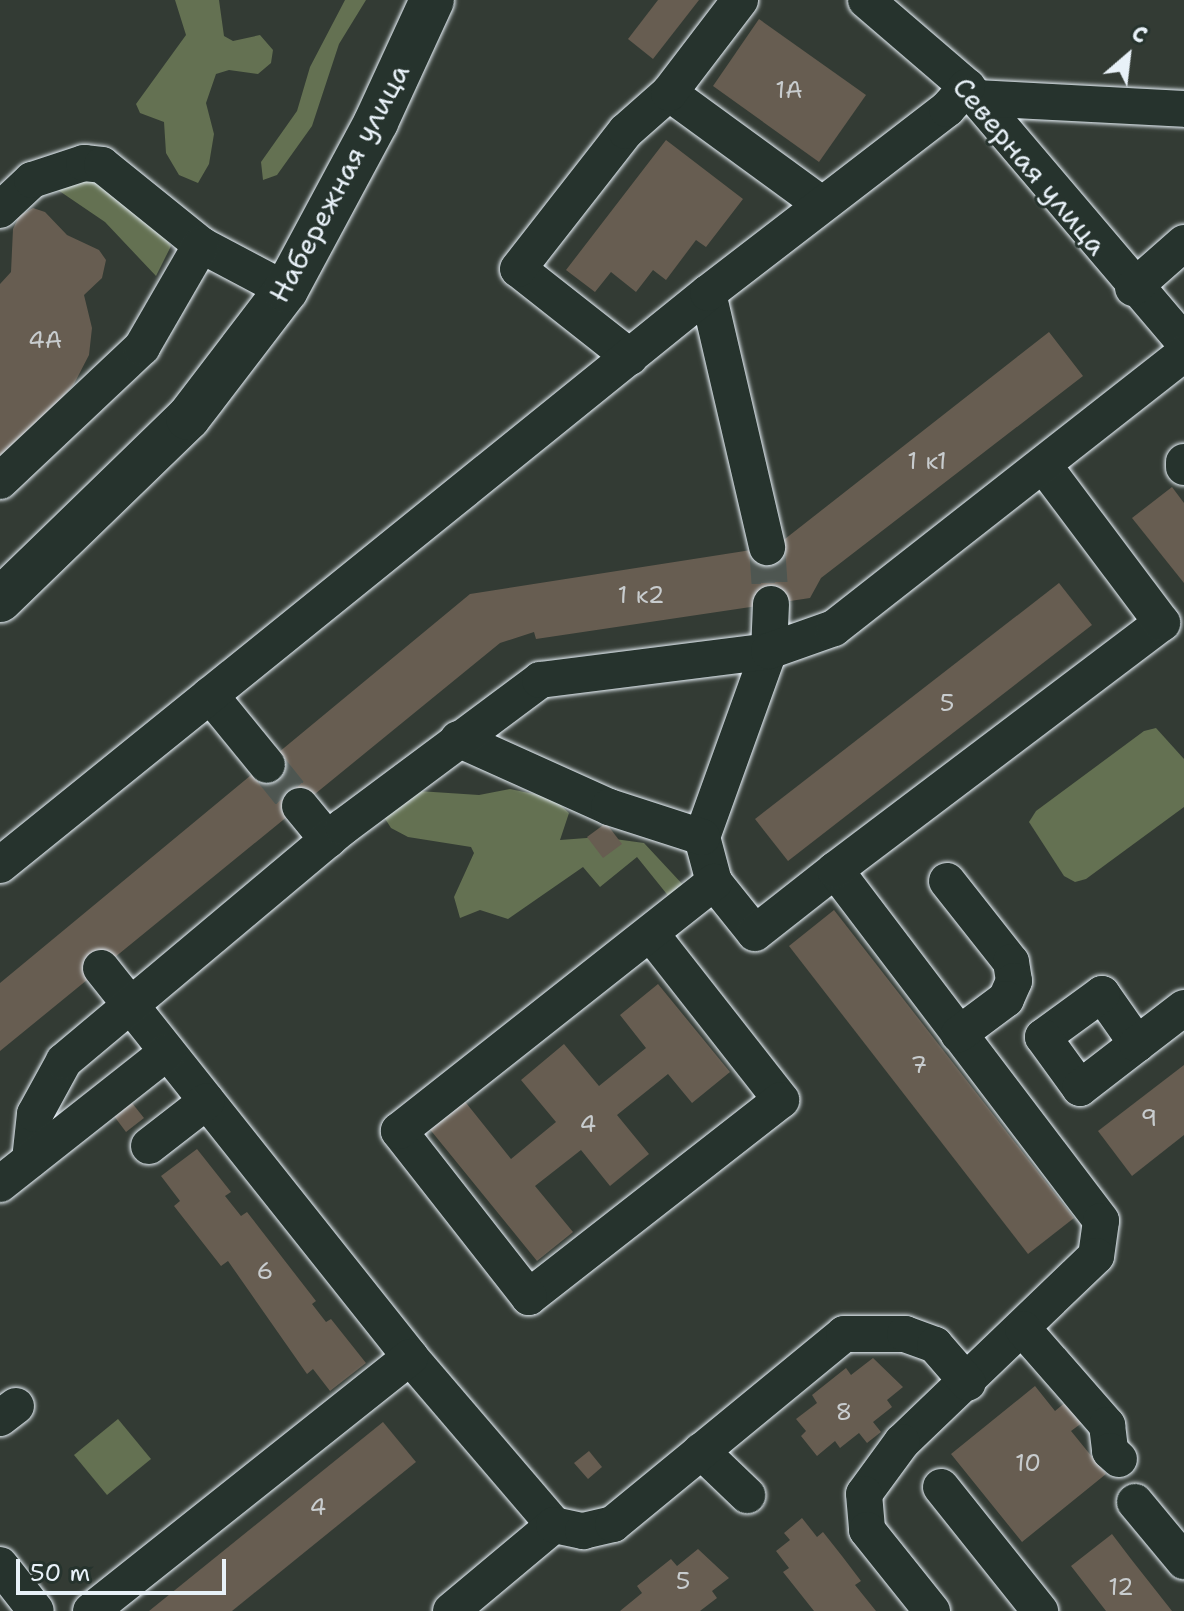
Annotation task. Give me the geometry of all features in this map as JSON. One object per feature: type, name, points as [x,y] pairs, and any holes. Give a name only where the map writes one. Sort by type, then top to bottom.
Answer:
[{"type":"main road","name":"Набережная улица","points":[[0,600],[188,418],[286,290],[376,122],[432,0]]},
{"type":"street","points":[[630,357],[518,269],[626,131],[669,93],[740,0]]},
{"type":"street","name":"Северная улица","points":[[866,0],[972,93],[1133,288],[1182,339]]},
{"type":"street","points":[[669,93],[821,204]]},
{"type":"street","points":[[0,865],[708,293],[821,204],[972,93],[1184,109]]},
{"type":"street","points":[[0,210],[32,180],[84,163],[102,165],[201,245],[286,290]]},
{"type":"street","points":[[1133,288],[1184,243]]},
{"type":"street","points":[[0,481],[142,347],[201,245]]},
{"type":"street","points":[[708,293],[767,547]]},
{"type":"street","points":[[30,1160],[35,1114],[64,1061],[129,1003],[328,840],[540,680],[769,651],[834,628],[1044,466],[1182,339]]},
{"type":"street","points":[[771,604],[769,651],[702,837],[714,882],[755,933],[1162,623],[1044,466]]},
{"type":"street","points":[[210,695],[267,765]]},
{"type":"street","points":[[458,739],[609,807],[702,837]]},
{"type":"street","points":[[300,806],[328,840]]},
{"type":"street","points":[[835,870],[1101,1221],[1096,1256],[968,1383],[902,1442],[864,1494],[867,1530],[932,1611]]},
{"type":"street","points":[[947,881],[1011,962],[1014,981],[1006,999],[959,1034]]},
{"type":"street","points":[[651,934],[781,1100],[529,1297],[399,1131],[714,882]]},
{"type":"street","points":[[101,968],[410,1357],[554,1525],[583,1531],[613,1524],[844,1334],[905,1334],[935,1345],[968,1383]]},
{"type":"street","points":[[1137,1044],[1184,1008]]},
{"type":"street","points":[[0,1184],[167,1052]]},
{"type":"street","points":[[149,1146],[207,1101]]},
{"type":"street","points":[[1023,1329],[1107,1425],[1110,1451],[1119,1459]]},
{"type":"street","points":[[91,1611],[410,1357]]},
{"type":"street","points":[[701,1451],[747,1495]]},
{"type":"street","points":[[941,1487],[1039,1609]]},
{"type":"street","points":[[1135,1502],[1184,1561]]},
{"type":"street","points":[[451,1611],[554,1525]]},
{"type":"street","points":[[0,1565],[36,1611]]},
{"type":"green space","points":[[175,0],[219,0],[224,36],[233,41],[260,35],[273,50],[271,63],[258,74],[229,70],[216,74],[206,103],[214,134],[209,164],[198,183],[179,175],[166,153],[164,122],[140,113],[136,104],[186,35]]},
{"type":"green space","points":[[345,0],[366,0],[339,44],[312,126],[277,175],[263,180],[261,162],[297,111],[310,67]]},
{"type":"green space","points":[[77,163],[149,218],[171,246],[156,276],[105,222],[55,188]]},
{"type":"green space","points":[[1156,728],[1184,759],[1184,807],[1086,879],[1075,882],[1064,876],[1029,822],[1036,811],[1144,731]]},
{"type":"green space","points":[[510,789],[553,798],[569,813],[560,840],[600,837],[644,843],[685,887],[670,898],[637,857],[600,887],[583,867],[508,919],[480,910],[460,918],[454,897],[474,853],[471,847],[408,837],[391,828],[384,817],[418,791],[479,795]]},
{"type":"green space","points":[[118,1419],[151,1459],[107,1495],[74,1455]]},
{"type":"building","points":[[658,0],[699,0],[653,59],[628,39]]},
{"type":"building","points":[[759,19],[866,95],[819,162],[713,86]]},
{"type":"building","points":[[666,140],[743,199],[706,247],[696,240],[666,280],[653,270],[636,292],[611,272],[595,292],[566,270]]},
{"type":"building","points":[[33,208],[45,212],[67,235],[99,250],[106,260],[102,278],[84,295],[92,328],[89,355],[74,384],[0,467],[0,284],[11,272],[13,229],[19,216]]},
{"type":"building","points":[[1049,332],[1083,376],[821,578],[810,598],[536,639],[534,632],[500,643],[0,1051],[0,983],[470,594],[776,546]]},
{"type":"building","points":[[1172,487],[1184,503],[1184,583],[1132,518]]},
{"type":"building","points":[[1059,583],[1092,625],[788,861],[755,819]]},
{"type":"building","points":[[606,823],[622,844],[603,858],[587,837]]},
{"type":"building","points":[[834,910],[1074,1218],[1028,1254],[789,946]]},
{"type":"building","points":[[658,984],[730,1072],[692,1103],[668,1074],[617,1115],[649,1154],[610,1186],[581,1150],[535,1186],[573,1232],[537,1261],[428,1127],[463,1099],[511,1159],[556,1122],[521,1080],[564,1044],[599,1086],[646,1048],[620,1015]]},
{"type":"building","points":[[1184,1065],[1184,1135],[1132,1176],[1098,1131]]},
{"type":"building","points":[[128,1098],[144,1118],[126,1132],[111,1112]]},
{"type":"building","points":[[197,1149],[231,1192],[225,1196],[241,1216],[247,1212],[316,1301],[312,1304],[326,1322],[331,1319],[366,1363],[330,1391],[313,1369],[307,1374],[228,1261],[221,1266],[174,1206],[180,1201],[161,1176]]},
{"type":"building","points":[[873,1358],[903,1387],[887,1400],[892,1407],[873,1422],[881,1432],[867,1443],[859,1433],[840,1448],[835,1441],[817,1456],[801,1436],[806,1431],[796,1419],[817,1403],[812,1395],[846,1368],[851,1375]]},
{"type":"building","points":[[1035,1386],[1055,1411],[1073,1396],[1090,1417],[1071,1431],[1106,1474],[1022,1542],[951,1454]]},
{"type":"building","points":[[383,1422],[416,1462],[232,1611],[149,1611]]},
{"type":"building","points":[[589,1451],[602,1467],[588,1479],[574,1463]]},
{"type":"building","points":[[802,1518],[817,1537],[823,1532],[861,1581],[855,1585],[876,1611],[814,1611],[783,1572],[789,1568],[776,1551],[790,1540],[784,1533]]},
{"type":"building","points":[[1112,1534],[1172,1611],[1106,1611],[1071,1566]]},
{"type":"building","points":[[698,1549],[729,1578],[712,1591],[717,1598],[700,1611],[620,1611],[642,1593],[637,1586],[671,1559],[677,1566]]},
{"type":"tunnel","points":[[767,547],[771,604]]},
{"type":"tunnel","points":[[267,765],[300,806]]}]
